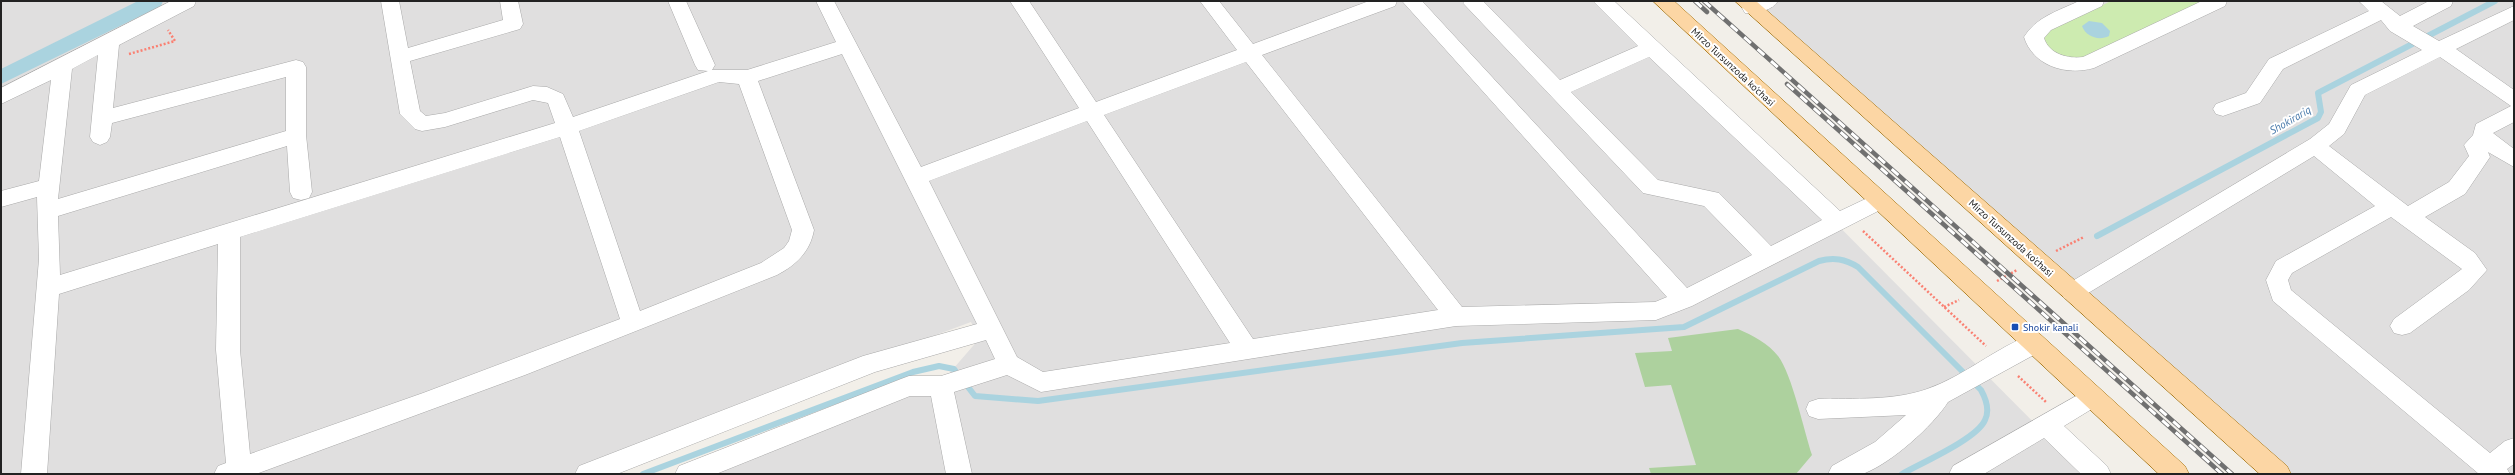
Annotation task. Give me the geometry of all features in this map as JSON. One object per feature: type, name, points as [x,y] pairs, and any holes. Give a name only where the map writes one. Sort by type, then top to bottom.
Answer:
[{"type":"main road","name":"Mirzo Tursunzoda ko'chasi","points":[[1662,1],[2176,474]]},
{"type":"main road","name":"Mirzo Tursunzoda ko'chasi","points":[[1755,3],[2036,261],[2278,474]]},
{"type":"street","points":[[1,97],[62,66],[108,51],[159,16],[187,1]]},
{"type":"street","points":[[390,1],[410,114],[422,124],[445,120],[533,92],[547,94],[556,99],[580,161],[600,228],[633,324]]},
{"type":"street","points":[[400,57],[513,24],[509,1]]},
{"type":"street","points":[[677,1],[705,65]]},
{"type":"street","points":[[825,1],[916,177],[1009,364],[1041,382],[1456,317],[1656,311],[1684,300],[1769,258],[1878,201]]},
{"type":"street","points":[[1019,1],[1093,111],[1247,349]]},
{"type":"street","points":[[1209,1],[1456,317]]},
{"type":"street","points":[[916,177],[1388,1]]},
{"type":"street","points":[[1410,1],[1684,300]]},
{"type":"street","points":[[1474,1],[1474,3],[1558,89],[1650,187],[1711,199],[1769,258]]},
{"type":"street","points":[[1602,1],[1651,48],[1843,219]]},
{"type":"street","points":[[2095,1],[2040,28],[2034,37],[2039,48],[2048,56],[2061,62],[2075,64],[2087,63],[2218,1]]},
{"type":"street","points":[[2404,31],[2444,1]]},
{"type":"street","points":[[2223,109],[2253,98],[2276,64],[2376,6],[2404,31],[2436,48],[2514,100]]},
{"type":"street","points":[[2072,292],[2314,145],[2337,129],[2358,90],[2436,48],[2514,12]]},
{"type":"street","points":[[48,288],[567,127],[718,75],[747,77],[848,45]]},
{"type":"street","points":[[1558,89],[1651,48]]},
{"type":"street","points":[[108,51],[101,127],[296,66],[296,135],[301,192]]},
{"type":"street","points":[[34,474],[39,380],[48,288],[50,231],[46,201],[49,186],[62,66]]},
{"type":"street","points":[[229,232],[228,350],[233,472],[291,448],[430,401],[633,324],[769,270],[794,252],[802,242],[803,230],[747,77]]},
{"type":"street","points":[[2483,138],[2483,129],[2514,112]]},
{"type":"street","points":[[47,211],[296,135]]},
{"type":"street","points":[[2483,138],[2514,159]]},
{"type":"street","points":[[2483,138],[2474,145],[2480,157],[2457,188],[2400,211],[2284,267],[2277,280],[2281,295],[2493,471],[2514,449]]},
{"type":"street","points":[[2314,145],[2400,211],[2467,259],[2476,270],[2461,284],[2402,326]]},
{"type":"street","points":[[1,199],[49,186]]},
{"type":"street","points":[[588,474],[871,363],[992,329]]},
{"type":"street","points":[[1818,409],[1882,408],[1919,402],[1941,394],[2033,344]]},
{"type":"street","points":[[688,474],[909,386],[945,385],[1009,364]]},
{"type":"street","points":[[945,385],[959,474]]},
{"type":"street","points":[[1841,474],[1884,450],[1931,407],[1941,394]]},
{"type":"street","points":[[1973,472],[2053,420],[2092,397]]},
{"type":"street","points":[[2053,420],[2098,474]]},
{"type":"path","points":[[108,51],[175,41],[159,16]]},
{"type":"path","points":[[1843,219],[1944,307],[2002,361],[2053,420]]},
{"type":"path","points":[[1944,307],[2084,237]]},
{"type":"shaded area","points":[[1,1],[1615,1],[2085,474],[688,474],[909,386],[934,391],[979,339],[971,322],[768,397],[572,474],[1,474]]},
{"type":"shaded area","points":[[1744,1],[2514,1],[2514,474],[2278,474]]},
{"type":"green space","points":[[2111,1],[2203,1],[2078,60],[2049,52],[2042,36],[2049,31]]},
{"type":"green space","points":[[1738,329],[1765,344],[1778,356],[1783,364],[1793,389],[1812,455],[1796,474],[1651,474],[1649,468],[1696,465],[1671,385],[1645,387],[1635,353],[1672,351],[1668,338]]},
{"type":"water","points":[[2089,21],[2102,23],[2110,31],[2109,36],[2097,38],[2086,33],[2082,26]]},
{"type":"waterway","points":[[1,77],[154,1]]},
{"type":"waterway","name":"Shokirariq","points":[[2097,236],[2318,118],[2321,112],[2318,93],[2495,1]]},
{"type":"waterway","points":[[643,474],[913,372],[939,366],[954,369],[975,396],[1038,401],[1462,343],[1684,327],[1819,261],[1830,259],[1849,262],[1858,267],[1981,390],[1986,401],[1987,412],[1985,420],[1971,435],[1948,450],[1902,474]]},
{"type":"railway","points":[[1695,1],[1707,12]]},
{"type":"railway","points":[[1704,1],[2232,474]]},
{"type":"railway","points":[[1787,84],[2222,474]]},
{"type":"place","name":"Shokir kanali","points":[[2015,327]]}]
